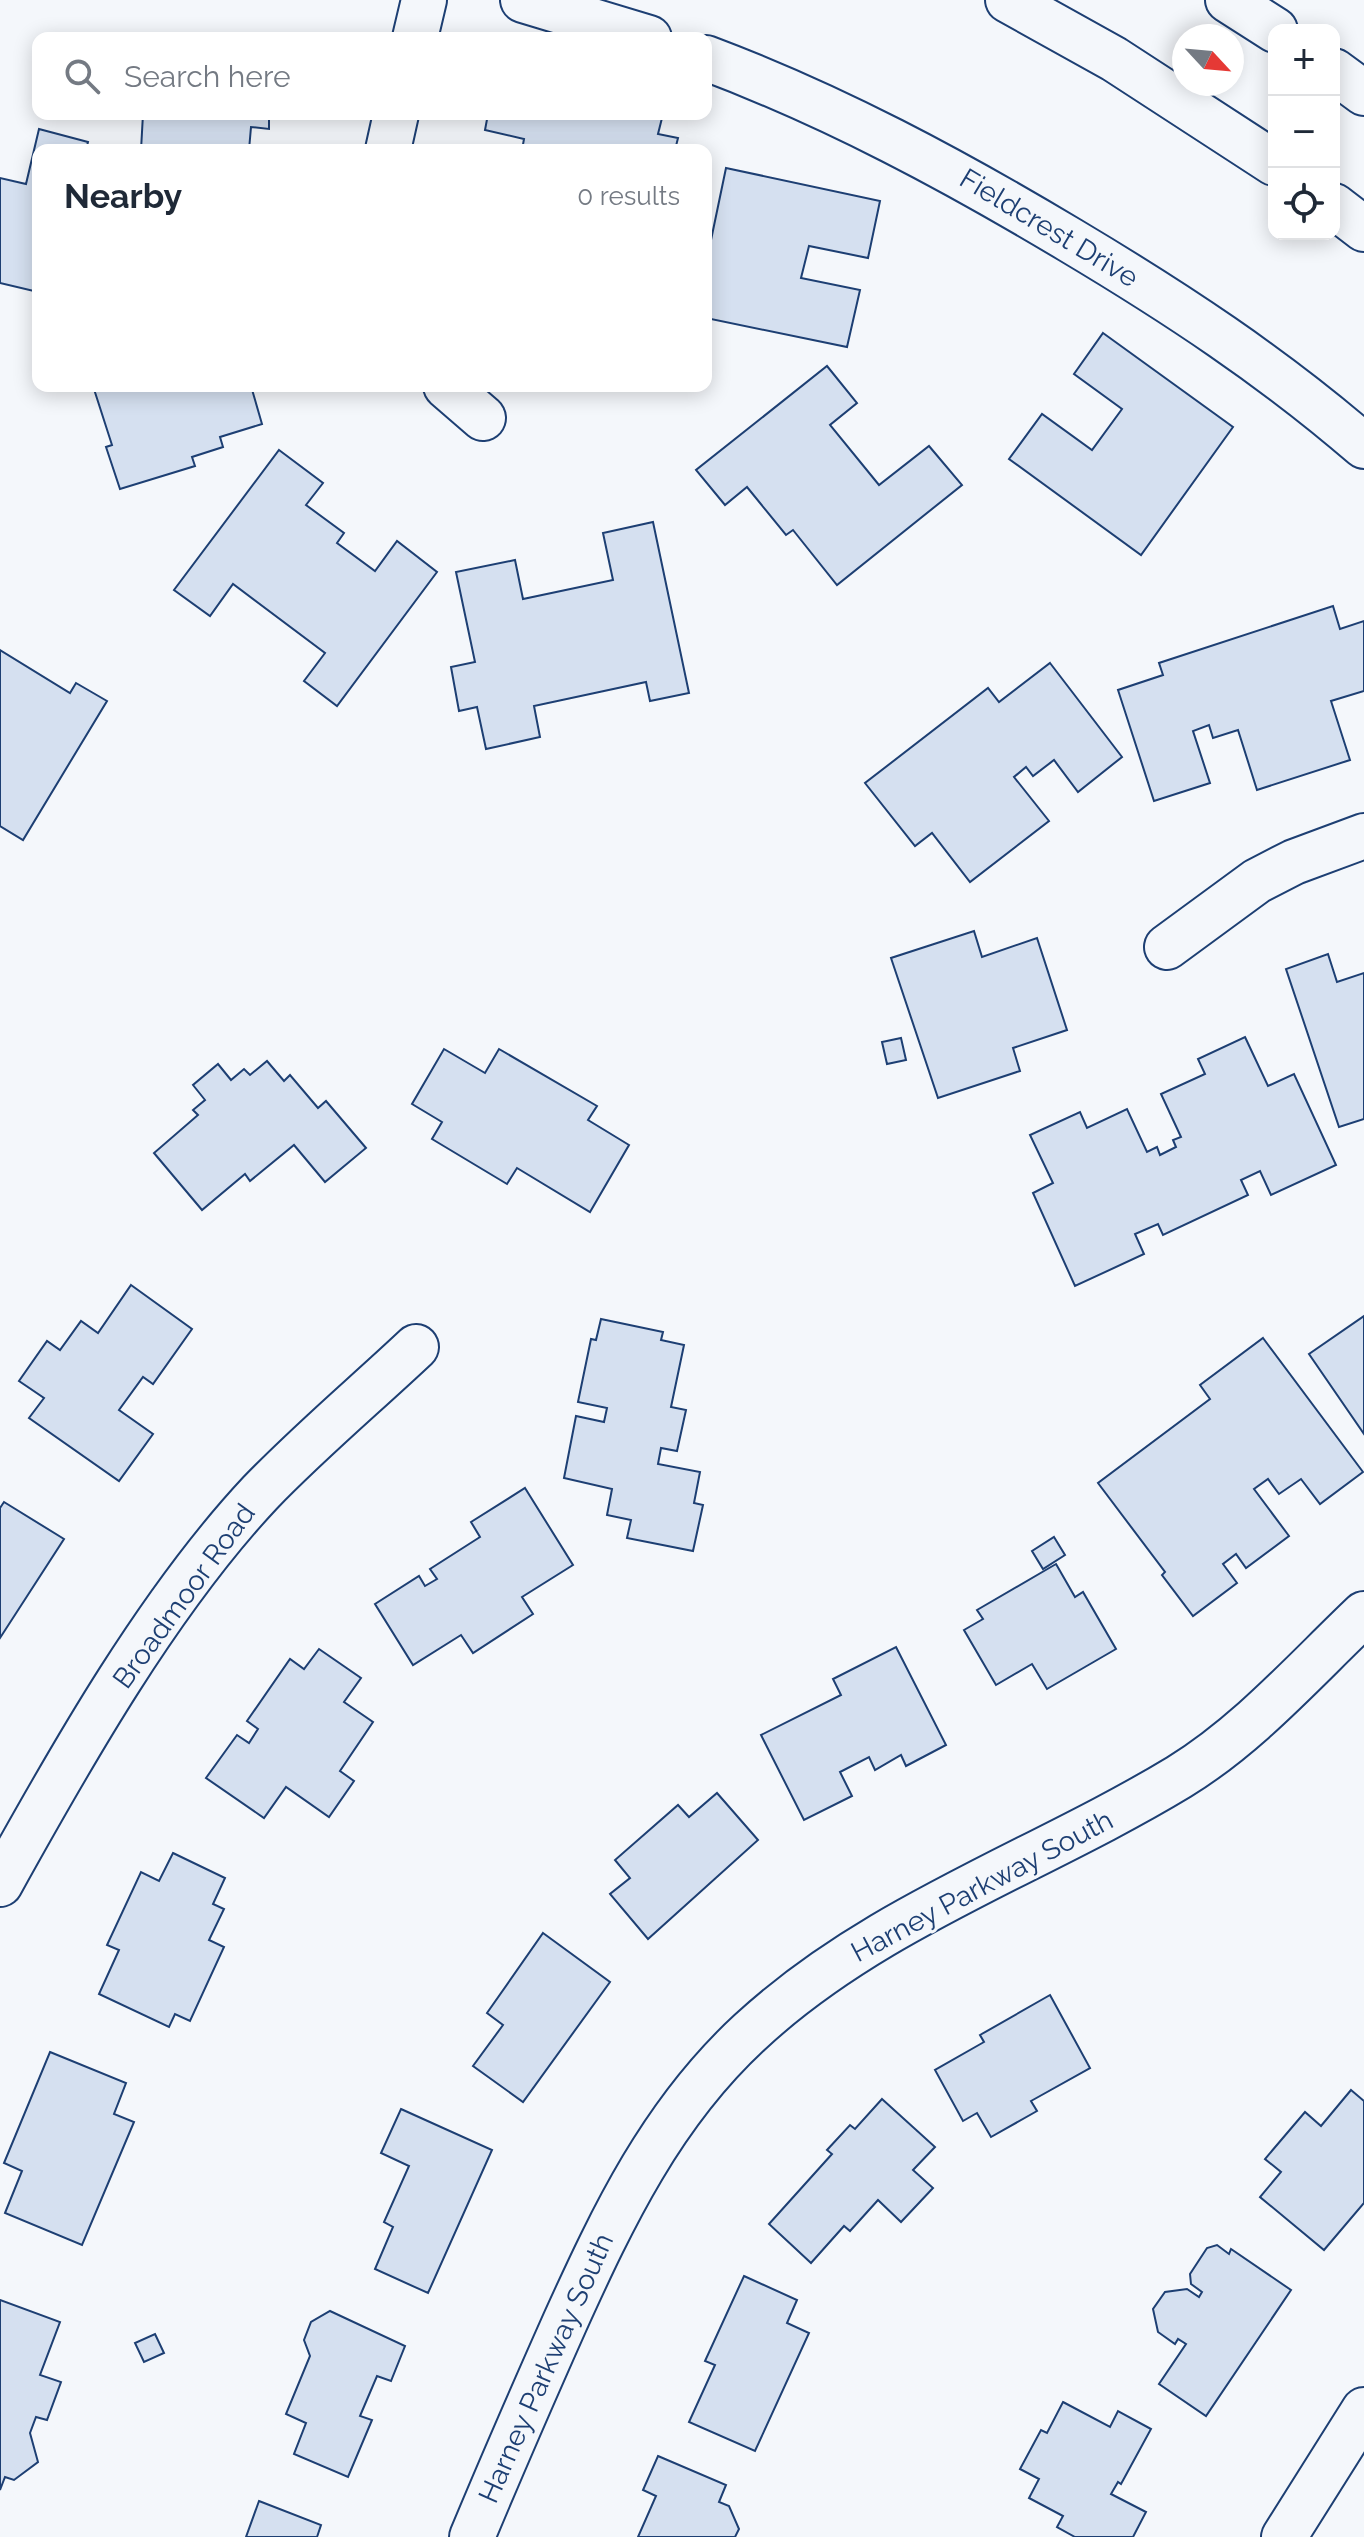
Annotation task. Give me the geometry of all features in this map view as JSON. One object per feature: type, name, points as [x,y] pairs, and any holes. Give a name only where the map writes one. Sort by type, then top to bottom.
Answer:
[{"type":"street","points":[[416,32],[424,0]]},
{"type":"street","points":[[523,0],[629,32]]},
{"type":"street","points":[[1008,0],[1114,59],[1268,159]]},
{"type":"street","points":[[1228,0],[1268,26]]},
{"type":"street","name":"Fieldcrest Drive","points":[[712,60],[850,118],[1017,208],[1185,310],[1270,368],[1364,446]]},
{"type":"street","points":[[1340,75],[1364,93]]},
{"type":"street","points":[[389,144],[395,120]]},
{"type":"street","points":[[1340,211],[1364,229]]},
{"type":"street","points":[[453,392],[483,418]]},
{"type":"street","points":[[1167,947],[1257,881],[1294,862],[1364,836]]},
{"type":"street","name":"Broadmoor Road","points":[[0,1884],[44,1804],[138,1652],[222,1537],[261,1492],[416,1347]]},
{"type":"street","name":"Harney Parkway South","points":[[472,2537],[614,2212],[656,2143],[692,2096],[748,2034],[800,1989],[889,1929],[1118,1812],[1183,1774],[1246,1728],[1364,1614]]},
{"type":"street","points":[[1284,2537],[1364,2410]]},
{"type":"building","points":[[143,120],[269,120],[269,129],[251,127],[250,144],[141,144]]},
{"type":"building","points":[[487,120],[662,120],[658,134],[678,138],[676,144],[523,144],[524,139],[485,130]]},
{"type":"building","points":[[39,129],[88,142],[88,144],[35,144]]},
{"type":"building","points":[[32,159],[32,291],[0,283],[0,178],[26,184]]},
{"type":"building","points":[[726,168],[880,201],[868,258],[809,246],[801,278],[860,290],[847,347],[712,319],[712,235]]},
{"type":"building","points":[[1103,333],[1233,427],[1141,555],[1009,459],[1042,414],[1092,450],[1122,409],[1074,374]]},
{"type":"building","points":[[827,366],[857,403],[830,425],[879,485],[929,446],[962,485],[837,585],[793,530],[786,535],[747,487],[725,505],[696,470]]},
{"type":"building","points":[[95,392],[253,392],[262,424],[220,437],[223,447],[192,457],[195,466],[120,489],[106,447],[112,445]]},
{"type":"building","points":[[279,450],[323,483],[306,505],[344,533],[337,543],[375,571],[397,541],[437,572],[337,706],[304,681],[325,653],[233,584],[210,616],[174,590]]},
{"type":"building","points":[[653,522],[689,693],[650,701],[646,682],[534,706],[540,737],[486,749],[477,707],[459,711],[451,667],[475,662],[456,572],[515,560],[523,599],[613,580],[603,533]]},
{"type":"building","points":[[1333,606],[1340,629],[1364,621],[1364,691],[1331,701],[1350,760],[1257,790],[1238,730],[1213,738],[1209,725],[1193,731],[1210,783],[1154,801],[1118,690],[1163,675],[1159,663]]},
{"type":"building","points":[[0,650],[70,693],[76,683],[107,701],[23,840],[0,826]]},
{"type":"building","points":[[1050,663],[1122,757],[1078,792],[1054,760],[1033,776],[1026,767],[1014,777],[1049,821],[970,882],[932,833],[915,846],[865,783],[988,688],[999,702]]},
{"type":"building","points":[[974,931],[982,957],[1037,938],[1067,1030],[1013,1048],[1020,1071],[938,1098],[891,958]]},
{"type":"building","points":[[1328,954],[1337,982],[1364,973],[1364,1119],[1339,1127],[1286,969]]},
{"type":"building","points":[[1245,1037],[1268,1086],[1294,1074],[1336,1165],[1271,1195],[1260,1171],[1241,1180],[1248,1195],[1163,1235],[1158,1224],[1135,1234],[1144,1254],[1075,1286],[1033,1193],[1053,1183],[1030,1135],[1080,1112],[1087,1128],[1127,1109],[1147,1152],[1157,1147],[1160,1155],[1176,1147],[1173,1140],[1181,1137],[1161,1094],[1205,1074],[1198,1059]]},
{"type":"building","points":[[901,1038],[906,1060],[887,1064],[882,1042]]},
{"type":"building","points":[[444,1049],[485,1073],[499,1049],[597,1106],[588,1120],[629,1145],[590,1212],[517,1168],[507,1184],[432,1139],[442,1122],[412,1104]]},
{"type":"building","points":[[267,1061],[284,1081],[290,1075],[318,1108],[326,1101],[366,1148],[325,1182],[294,1145],[250,1181],[245,1174],[202,1210],[154,1153],[198,1115],[193,1110],[205,1100],[193,1085],[218,1064],[231,1080],[244,1069],[250,1075]]},
{"type":"building","points":[[131,1285],[192,1329],[153,1384],[143,1377],[119,1410],[153,1434],[119,1481],[29,1418],[44,1398],[19,1381],[47,1341],[60,1350],[81,1321],[98,1333]]},
{"type":"building","points":[[1364,1316],[1364,1434],[1309,1354]]},
{"type":"building","points":[[601,1319],[663,1332],[661,1340],[684,1345],[671,1407],[686,1410],[677,1451],[661,1448],[658,1464],[700,1472],[694,1503],[703,1505],[693,1551],[627,1538],[631,1520],[607,1515],[612,1489],[564,1478],[576,1416],[604,1422],[607,1408],[578,1402],[591,1339],[596,1340]]},
{"type":"building","points":[[1263,1338],[1363,1472],[1320,1504],[1301,1479],[1279,1494],[1268,1479],[1254,1489],[1289,1536],[1246,1568],[1236,1554],[1223,1564],[1237,1583],[1193,1616],[1162,1575],[1165,1572],[1098,1483],[1210,1399],[1200,1385]]},
{"type":"building","points":[[525,1488],[573,1565],[522,1597],[533,1614],[473,1653],[461,1635],[413,1665],[375,1604],[419,1576],[425,1586],[437,1579],[430,1569],[480,1537],[471,1522]]},
{"type":"building","points":[[4,1502],[64,1539],[0,1638],[0,1508]]},
{"type":"building","points":[[1054,1537],[1065,1555],[1043,1569],[1032,1551]]},
{"type":"building","points":[[1056,1564],[1075,1597],[1083,1592],[1116,1649],[1047,1689],[1032,1664],[996,1685],[964,1630],[983,1619],[977,1610]]},
{"type":"building","points":[[896,1647],[946,1745],[906,1766],[901,1755],[875,1770],[869,1757],[840,1772],[852,1796],[804,1820],[761,1735],[841,1695],[833,1679]]},
{"type":"building","points":[[319,1649],[361,1678],[344,1702],[373,1722],[340,1771],[354,1781],[329,1817],[286,1787],[264,1818],[206,1778],[237,1735],[249,1743],[258,1729],[247,1721],[290,1659],[304,1669]]},
{"type":"building","points":[[717,1793],[758,1840],[648,1939],[610,1894],[630,1878],[615,1860],[678,1805],[689,1817]]},
{"type":"building","points":[[173,1853],[225,1878],[213,1904],[224,1909],[209,1940],[224,1947],[190,2021],[175,2014],[169,2027],[99,1994],[119,1950],[107,1945],[141,1872],[159,1881]]},
{"type":"building","points":[[543,1933],[610,1982],[523,2102],[473,2066],[503,2025],[487,2013]]},
{"type":"building","points":[[1050,1995],[1090,2068],[1031,2101],[1037,2111],[991,2137],[977,2113],[963,2121],[935,2070],[984,2042],[980,2035]]},
{"type":"building","points":[[50,2052],[126,2083],[114,2114],[134,2122],[82,2245],[5,2213],[22,2171],[4,2163]]},
{"type":"building","points":[[1351,2090],[1364,2101],[1364,2203],[1324,2250],[1260,2197],[1281,2172],[1265,2159],[1305,2112],[1321,2126]]},
{"type":"building","points":[[882,2099],[935,2147],[913,2170],[933,2188],[901,2222],[878,2200],[850,2231],[844,2226],[811,2263],[769,2224],[832,2154],[827,2150],[850,2125],[855,2129]]},
{"type":"building","points":[[401,2109],[492,2150],[428,2293],[375,2269],[393,2227],[384,2222],[409,2166],[381,2153]]},
{"type":"building","points":[[1217,2245],[1229,2254],[1231,2249],[1291,2290],[1206,2416],[1159,2384],[1186,2344],[1178,2339],[1175,2344],[1158,2332],[1153,2309],[1165,2292],[1187,2289],[1199,2297],[1202,2292],[1191,2284],[1190,2274],[1207,2248]]},
{"type":"building","points":[[744,2276],[797,2300],[787,2323],[809,2333],[755,2451],[689,2422],[715,2365],[705,2361]]},
{"type":"building","points":[[0,2300],[60,2322],[40,2375],[61,2382],[47,2420],[36,2417],[30,2433],[38,2462],[14,2480],[5,2477],[0,2490]]},
{"type":"building","points":[[330,2311],[405,2346],[391,2381],[377,2376],[360,2416],[372,2420],[348,2477],[294,2454],[306,2423],[286,2414],[310,2356],[304,2340],[311,2322]]},
{"type":"building","points":[[155,2334],[164,2353],[144,2362],[135,2343]]},
{"type":"building","points":[[1063,2402],[1110,2427],[1118,2411],[1151,2429],[1121,2484],[1118,2482],[1111,2494],[1146,2512],[1133,2537],[1075,2537],[1057,2527],[1063,2516],[1029,2498],[1039,2479],[1020,2469],[1041,2430],[1047,2433]]},
{"type":"building","points":[[658,2456],[726,2485],[719,2502],[729,2506],[739,2529],[735,2537],[638,2537],[656,2496],[643,2490]]},
{"type":"building","points":[[259,2501],[321,2525],[317,2537],[246,2537]]}]
